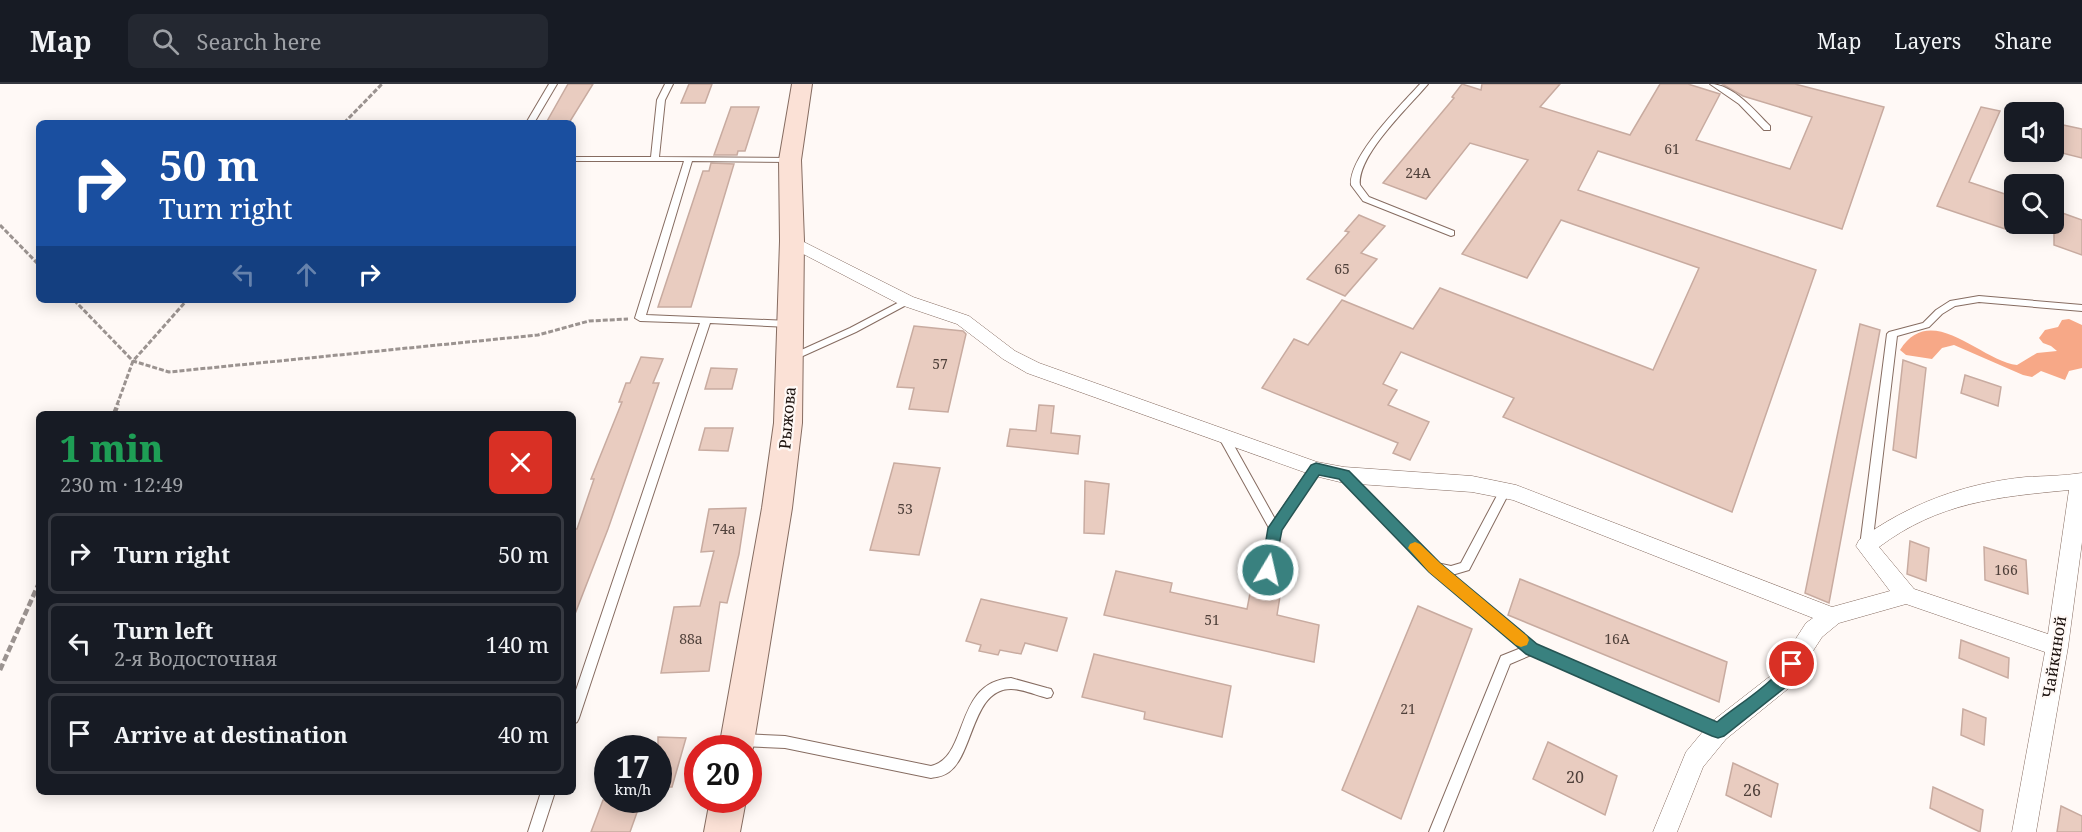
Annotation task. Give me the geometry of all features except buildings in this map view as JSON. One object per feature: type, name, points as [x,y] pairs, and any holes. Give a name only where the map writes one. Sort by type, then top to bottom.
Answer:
[{"type":"street","name":"Рыжова","points":[[739,735],[777,508],[788,423],[792,241],[789,160],[802,84]]},
{"type":"street","points":[[792,241],[907,301],[963,320],[1009,355],[1033,368],[1316,469],[1344,475],[1472,484],[1516,493],[1832,616]]},
{"type":"street","points":[[2057,647],[1906,595],[1866,546],[1897,523],[1921,511],[1954,500],[1986,491],[2081,481]]},
{"type":"street","name":"Чайкиной","points":[[2024,832],[2057,647],[2081,481]]},
{"type":"street","points":[[1665,832],[1694,760],[1718,731],[1781,681],[1814,630],[1832,616],[1906,595]]},
{"type":"street","points":[[722,832],[726,813]]},
{"type":"lane","points":[[532,120],[553,84]]},
{"type":"lane","points":[[655,159],[661,100],[669,84]]},
{"type":"lane","points":[[1424,84],[1368,150],[1354,178],[1357,189],[1366,199],[1451,232]]},
{"type":"lane","points":[[1714,84],[1742,102],[1767,128]]},
{"type":"lane","points":[[576,159],[789,160]]},
{"type":"lane","points":[[688,159],[640,318],[790,324]]},
{"type":"lane","points":[[1866,546],[1892,334],[1926,325],[1939,312],[1953,303],[1962,301],[1979,299],[2082,308]]},
{"type":"lane","points":[[791,358],[853,330],[907,301]]},
{"type":"lane","points":[[576,709],[706,320]]},
{"type":"lane","points":[[1223,436],[1275,528]]},
{"type":"lane","points":[[1268,570],[1275,528],[1316,469]]},
{"type":"lane","points":[[1344,475],[1434,567],[1531,649],[1718,731]]},
{"type":"lane","points":[[1434,567],[1450,571],[1465,567],[1505,491]]},
{"type":"lane","points":[[1436,832],[1505,660],[1531,649]]},
{"type":"lane","points":[[762,743],[785,742],[931,772],[944,768],[953,757],[979,702],[990,689],[1008,683],[1047,693]]},
{"type":"lane","points":[[535,832],[547,795]]},
{"type":"path","points":[[347,120],[382,84]]},
{"type":"path","points":[[0,225],[36,262]]},
{"type":"path","points":[[77,303],[133,361],[169,372],[538,335],[590,321],[640,318]]},
{"type":"path","points":[[115,411],[133,361],[184,303]]},
{"type":"path","points":[[0,670],[36,590]]},
{"type":"shaded area","points":[[2069,319],[2082,325],[2082,368],[2069,371],[2065,380],[2041,371],[2032,377],[2023,375],[1954,345],[1942,348],[1932,359],[1906,355],[1900,350],[1912,336],[1926,331],[1941,332],[1957,337],[2003,361],[2017,365],[2037,353],[2057,351],[2039,338],[2045,330],[2058,327],[2062,320]]},
{"type":"slow traffic","points":[[1415,548],[1434,567],[1521,640]]},
{"type":"route","points":[[1268,570],[1275,528],[1316,469],[1344,475],[1434,567],[1531,649],[1718,731],[1781,681],[1792,664]]}]
